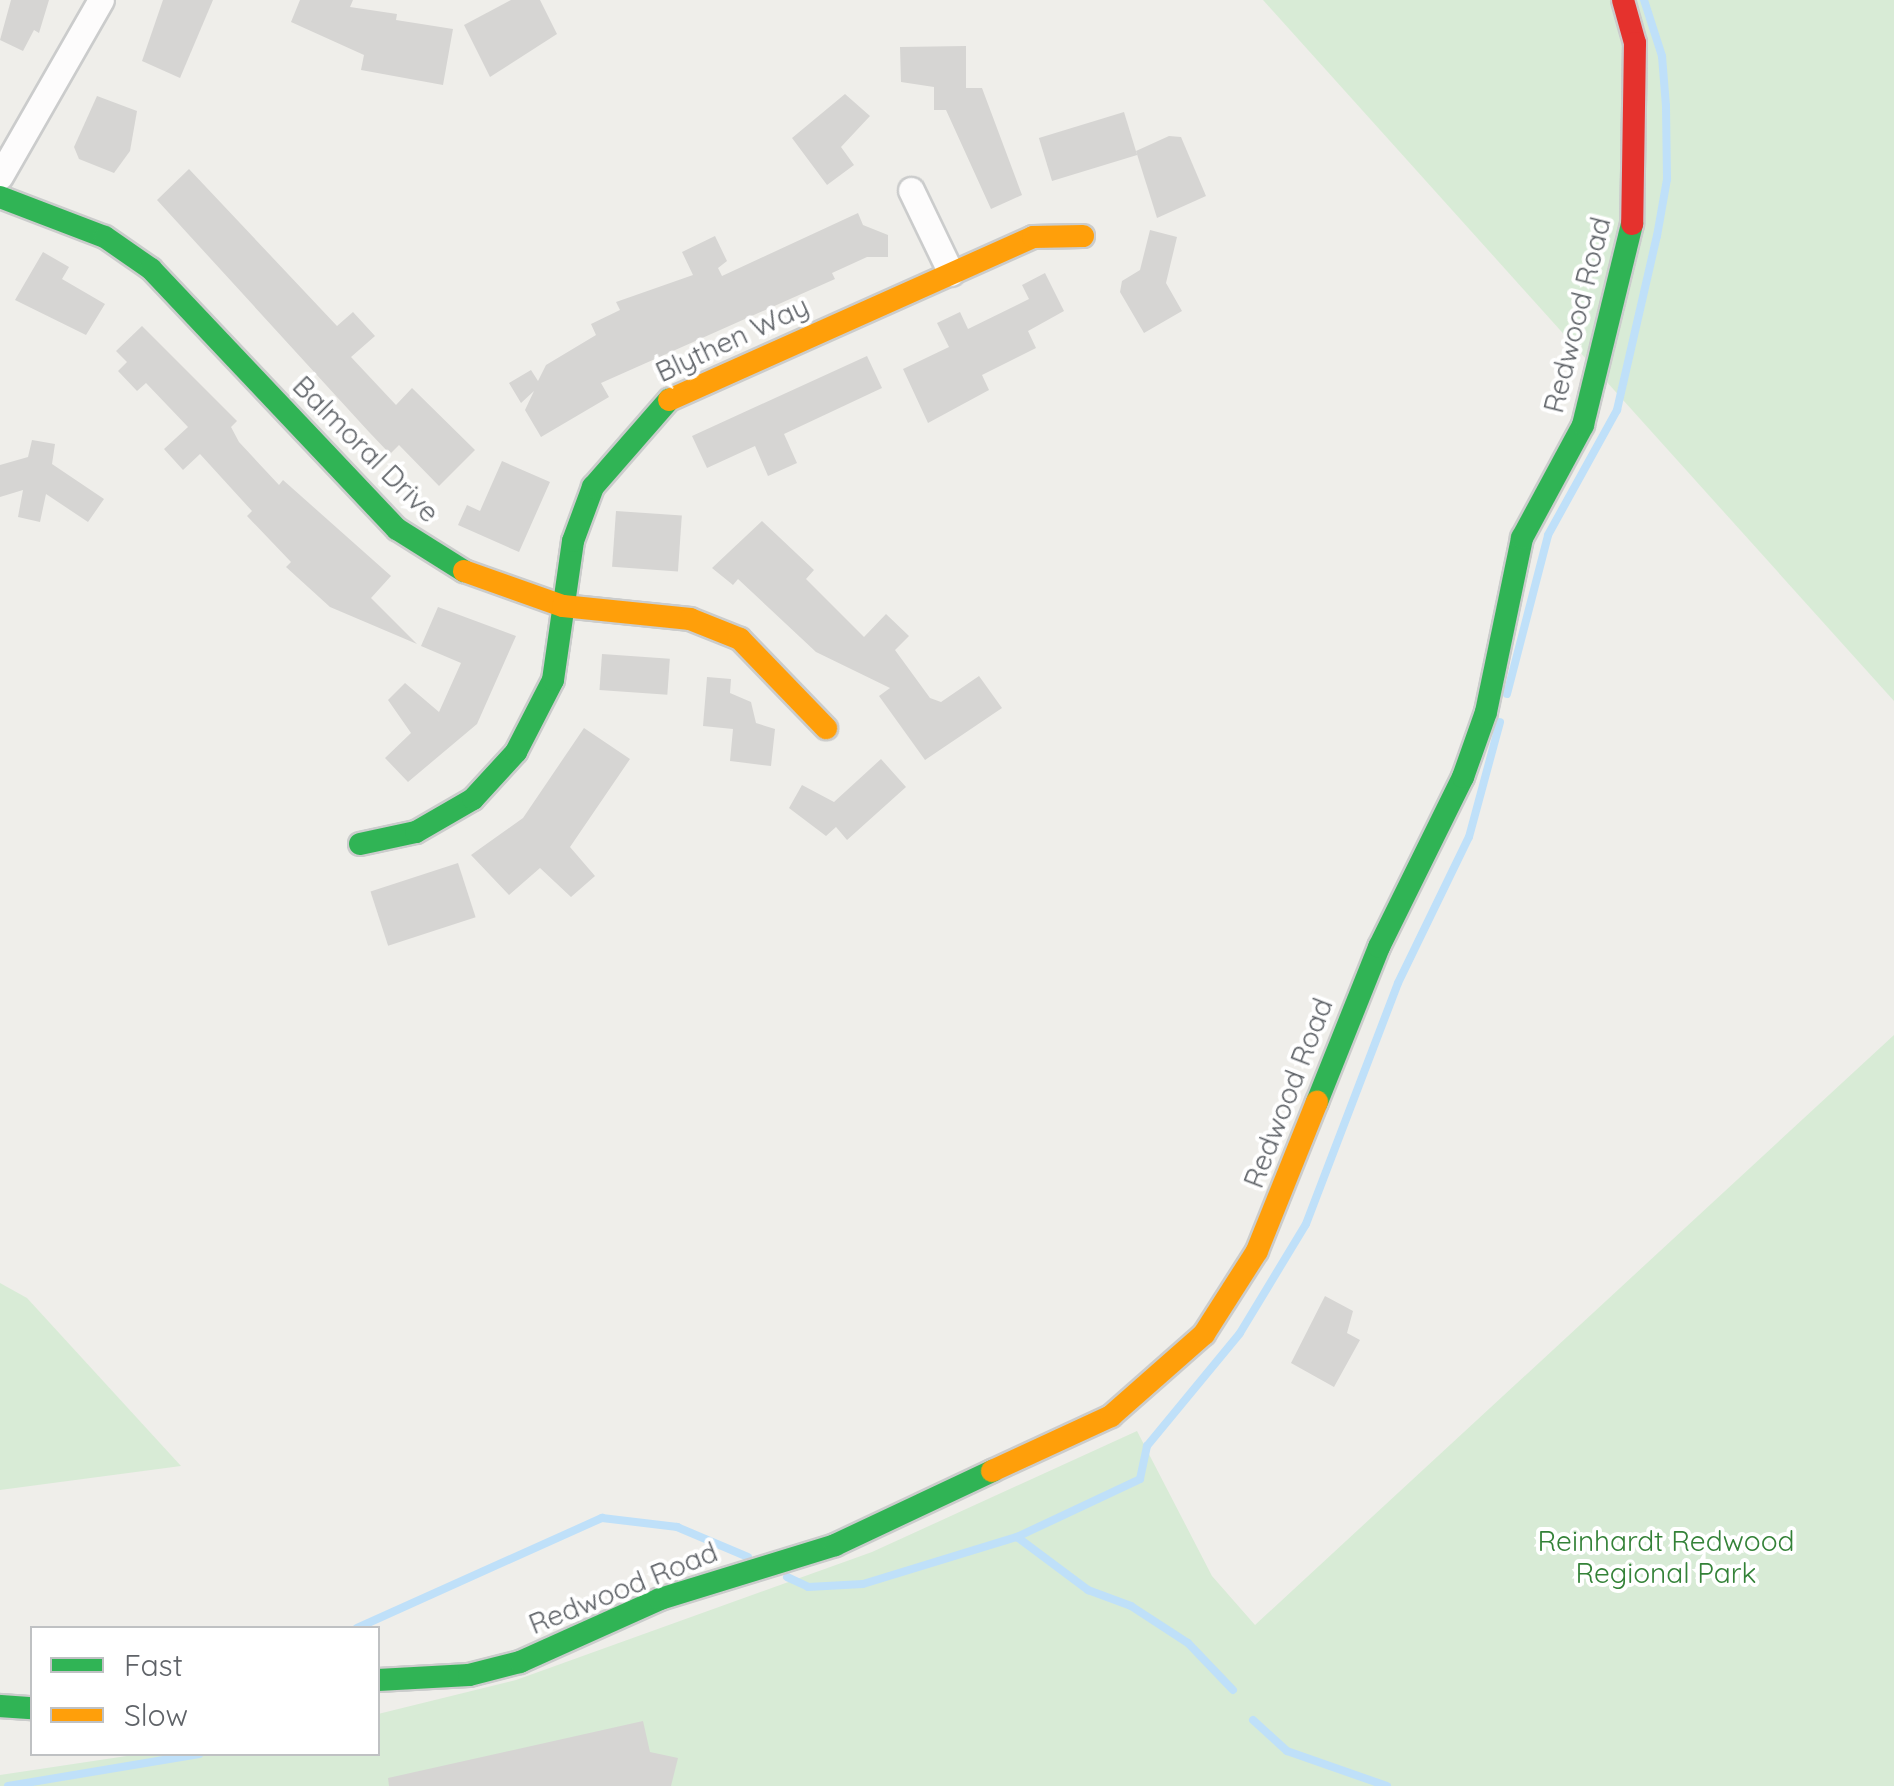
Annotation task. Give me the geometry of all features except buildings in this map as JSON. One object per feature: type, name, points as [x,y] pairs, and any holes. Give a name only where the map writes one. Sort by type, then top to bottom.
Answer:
[{"type":"main road","name":"Redwood Road","points":[[380,1680],[469,1675],[520,1662],[660,1599],[835,1545],[1111,1416],[1204,1334],[1257,1251],[1360,992],[1464,777],[1486,712],[1522,538],[1583,425],[1629,249],[1636,182],[1636,43],[1623,0]]},
{"type":"main road","name":"Balmoral Drive","points":[[0,197],[105,237],[151,269],[397,529],[433,556],[465,576],[563,606],[690,619],[740,639],[826,728]]},
{"type":"main road","name":"Blythen Way","points":[[360,844],[416,832],[458,807],[516,752],[553,680],[573,541],[593,487],[660,404],[1033,237],[1083,236]]},
{"type":"main road","points":[[0,1706],[30,1708]]},
{"type":"street","points":[[0,176],[101,0]]},
{"type":"street","points":[[911,190],[951,274]]},
{"type":"green space","points":[[1263,0],[1894,0],[1894,701]]},
{"type":"green space","name":"Reinhardt Redwood Regional Park","points":[[1894,1035],[1894,1786],[0,1786],[0,1775],[127,1756],[380,1756],[380,1714],[516,1680],[872,1552],[1137,1431],[1212,1576],[1255,1625]]},
{"type":"green space","points":[[0,1283],[27,1298],[181,1466],[0,1490]]},
{"type":"waterway","points":[[1507,694],[1548,535],[1617,410],[1657,236],[1667,179],[1666,106],[1662,56],[1644,0]]},
{"type":"waterway","points":[[787,1577],[808,1587],[863,1584],[1017,1537],[1140,1479],[1147,1446],[1240,1333],[1306,1224],[1398,983],[1469,837],[1500,722]]},
{"type":"waterway","points":[[361,1626],[602,1518],[677,1527],[748,1557]]},
{"type":"waterway","points":[[1017,1537],[1088,1590],[1131,1606],[1188,1643],[1233,1690]]},
{"type":"waterway","points":[[1253,1720],[1287,1751],[1387,1786]]},
{"type":"waterway","points":[[8,1786],[187,1756]]},
{"type":"traffic: fast","points":[[0,197],[105,237],[151,269],[397,529],[464,571]]},
{"type":"traffic: fast","points":[[1317,1102],[1379,947],[1463,777],[1486,712],[1522,538],[1583,425],[1632,224]]},
{"type":"traffic: fast","points":[[360,844],[416,832],[473,799],[516,752],[553,680],[573,541],[593,487],[669,400]]},
{"type":"traffic: fast","points":[[380,1680],[469,1675],[520,1662],[660,1599],[835,1545],[992,1471]]},
{"type":"traffic: fast","points":[[0,1706],[30,1708]]},
{"type":"traffic: slow","points":[[669,400],[1033,237],[1083,236]]},
{"type":"traffic: slow","points":[[464,571],[563,606],[690,619],[740,639],[826,728]]},
{"type":"traffic: slow","points":[[992,1471],[1111,1416],[1204,1334],[1257,1251],[1317,1102]]},
{"type":"traffic: jam","points":[[1623,0],[1635,43],[1632,224]]}]
